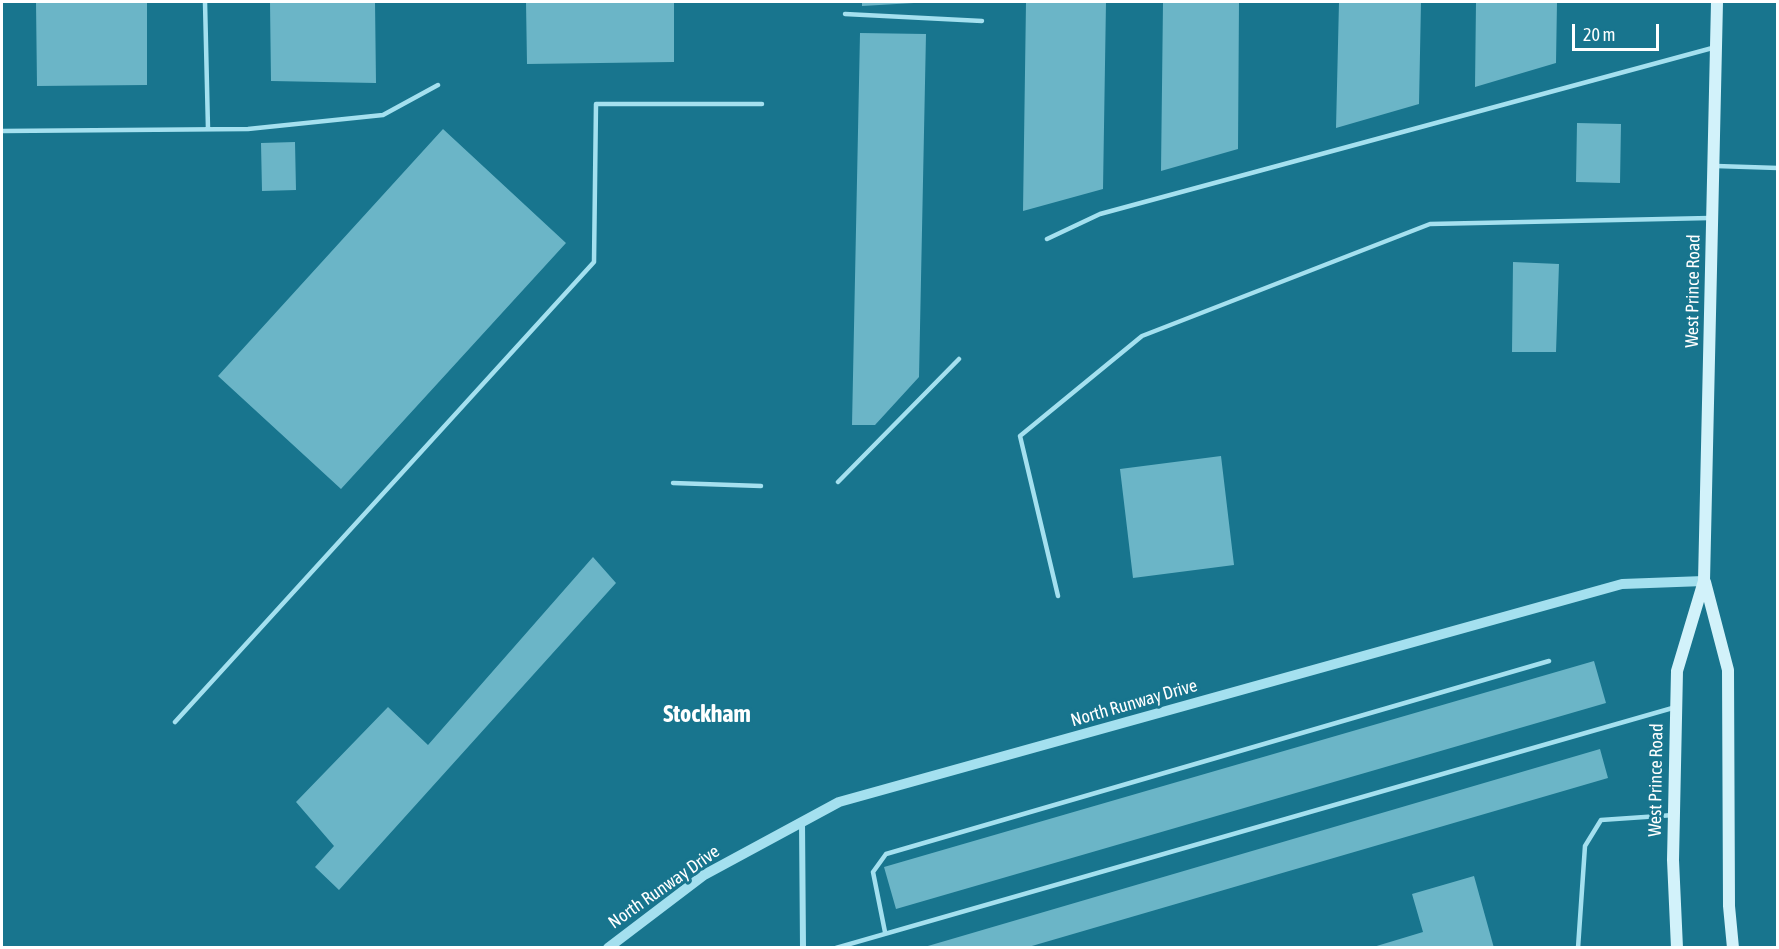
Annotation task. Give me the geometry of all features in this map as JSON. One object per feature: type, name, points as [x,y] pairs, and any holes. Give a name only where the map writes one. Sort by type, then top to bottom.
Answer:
[{"type":"main road","name":"West Prince Road","points":[[1677,948],[1674,815],[1677,671],[1704,581],[1717,2]]},
{"type":"main road","name":"West Prince Road","points":[[1704,581],[1728,670],[1729,906],[1733,948]]},
{"type":"street","name":"North Runway Drive","points":[[608,948],[704,875],[838,802],[1622,584],[1704,581]]},
{"type":"street","points":[[802,822],[803,948]]},
{"type":"lane","points":[[205,2],[208,129]]},
{"type":"lane","points":[[845,14],[982,21]]},
{"type":"lane","points":[[1047,239],[1100,214],[1716,47]]},
{"type":"lane","points":[[2,131],[248,129],[383,115],[438,84]]},
{"type":"lane","points":[[175,722],[594,262],[596,105],[762,105]]},
{"type":"lane","points":[[1713,166],[1778,168]]},
{"type":"lane","points":[[1058,596],[1020,436],[1142,336],[1430,224],[1713,218]]},
{"type":"lane","points":[[838,482],[959,359]]},
{"type":"lane","points":[[673,483],[761,486]]},
{"type":"lane","points":[[885,932],[873,872],[886,854],[1549,662]]},
{"type":"lane","points":[[836,948],[885,932],[1676,707]]},
{"type":"lane","points":[[1578,948],[1585,846],[1601,820],[1674,815]]},
{"type":"building","points":[[36,2],[147,2],[147,85],[37,86]]},
{"type":"building","points":[[270,2],[375,2],[376,83],[271,81]]},
{"type":"building","points":[[526,2],[674,2],[674,62],[527,64]]},
{"type":"building","points":[[862,2],[914,2],[914,3],[862,6]]},
{"type":"building","points":[[1026,2],[1106,2],[1103,189],[1023,211]]},
{"type":"building","points":[[1163,2],[1239,2],[1238,149],[1161,171]]},
{"type":"building","points":[[1339,2],[1421,2],[1419,104],[1336,128]]},
{"type":"building","points":[[1476,2],[1557,2],[1556,63],[1475,87]]},
{"type":"building","points":[[860,33],[926,34],[919,377],[875,425],[852,425]]},
{"type":"building","points":[[1577,123],[1621,124],[1620,183],[1576,182]]},
{"type":"building","points":[[443,129],[566,243],[341,489],[218,376]]},
{"type":"building","points":[[295,142],[296,190],[262,191],[261,143]]},
{"type":"building","points":[[1513,262],[1559,264],[1556,352],[1512,352]]},
{"type":"building","points":[[1221,456],[1234,565],[1133,578],[1120,469]]},
{"type":"building","points":[[593,557],[616,583],[339,890],[315,867],[334,846],[296,802],[388,707],[428,745]]},
{"type":"building","points":[[1594,661],[1606,703],[896,909],[884,867]]},
{"type":"building","points":[[1600,749],[1608,778],[1025,948],[921,948]]},
{"type":"building","points":[[1474,876],[1494,948],[1370,948],[1423,932],[1412,894]]},
{"type":"district","name":"Stockham","points":[[707,714]]}]
